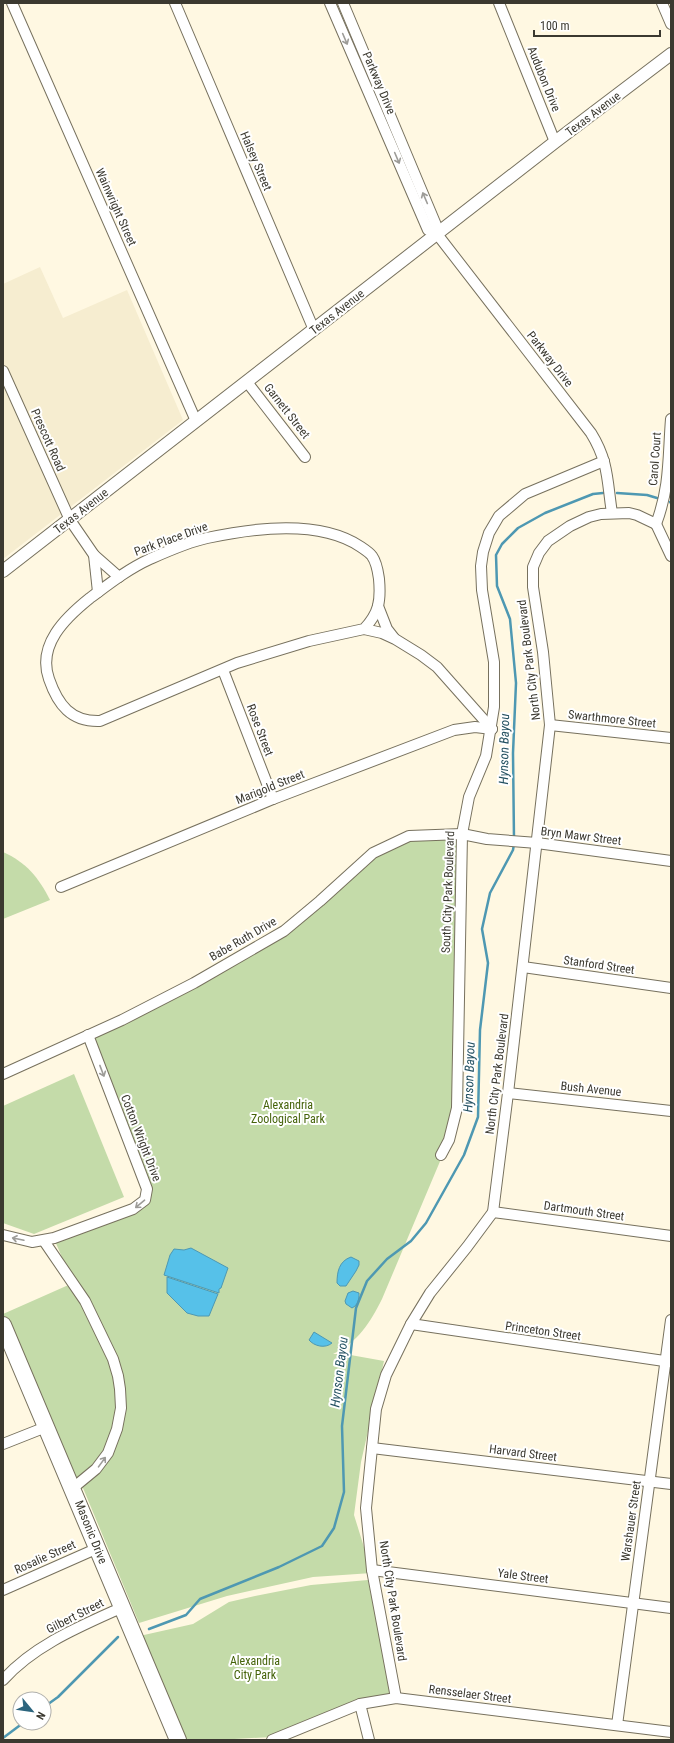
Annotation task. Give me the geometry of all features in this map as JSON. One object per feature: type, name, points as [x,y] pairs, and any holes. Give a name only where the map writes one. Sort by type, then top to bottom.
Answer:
[{"type":"main road","name":"Masonic Drive","points":[[3,1325],[178,1740]]},
{"type":"street","name":"Wainwright Street","points":[[12,3],[196,421]]},
{"type":"street","name":"Halsey Street","points":[[174,3],[314,330]]},
{"type":"street","name":"Parkway Drive","points":[[330,3],[428,230],[437,234],[591,433],[600,448],[604,461],[610,489],[612,513]]},
{"type":"street","name":"Parkway Drive","points":[[343,3],[436,225],[437,234]]},
{"type":"street","name":"Audubon Drive","points":[[499,3],[555,142]]},
{"type":"street","points":[[662,3],[671,24]]},
{"type":"street","name":"Texas Avenue","points":[[3,571],[555,142],[671,54]]},
{"type":"street","name":"Prescott Road","points":[[3,371],[70,520],[94,555]]},
{"type":"street","name":"Garnett Street","points":[[247,382],[305,456]]},
{"type":"street","name":"Carol Court","points":[[656,524],[665,498],[668,477],[671,419]]},
{"type":"street","name":"South City Park Boulevard","points":[[441,1155],[450,1140],[457,1108],[459,1065],[458,986],[462,834],[467,806],[486,756],[492,728],[494,707],[494,662],[482,590],[481,566],[483,552],[489,534],[499,516],[525,494],[604,461]]},
{"type":"street","name":"North City Park Boulevard","points":[[396,1698],[372,1570],[366,1508],[376,1409],[386,1376],[411,1324],[430,1293],[468,1247],[493,1212],[550,726],[543,652],[533,587],[533,567],[543,547],[554,536],[589,517],[612,513],[637,514],[656,524]]},
{"type":"street","points":[[656,524],[671,556]]},
{"type":"street","name":"Park Place Drive","points":[[364,630],[376,616],[380,591],[378,570],[372,556],[354,542],[344,537],[318,530],[292,528],[256,530],[206,538],[150,559],[119,577],[81,605],[57,630],[48,645],[46,660],[47,674],[58,700],[76,717],[87,721],[100,721],[119,714],[182,685],[282,648],[364,630],[382,633],[395,639],[438,667],[492,728]]},
{"type":"street","points":[[94,555],[119,577]]},
{"type":"street","points":[[94,555],[98,592]]},
{"type":"street","points":[[378,606],[387,629],[395,639]]},
{"type":"street","name":"Rose Street","points":[[223,670],[273,799]]},
{"type":"street","name":"Swarthmore Street","points":[[550,726],[671,738]]},
{"type":"street","name":"Marigold Street","points":[[61,887],[273,799],[454,730],[475,727],[492,728]]},
{"type":"street","name":"Babe Ruth Drive","points":[[3,1074],[122,1020],[194,982],[284,931],[320,901],[360,863],[388,845],[409,836],[462,834],[487,839]]},
{"type":"street","name":"Bryn Mawr Street","points":[[487,839],[537,843],[671,860]]},
{"type":"street","name":"Stanford Street","points":[[522,967],[671,988]]},
{"type":"street","name":"Cotton Wright Drive","points":[[3,1236],[32,1242],[44,1241],[133,1209],[140,1205],[147,1194],[147,1189],[88,1035]]},
{"type":"street","name":"Bush Avenue","points":[[508,1093],[671,1111]]},
{"type":"street","name":"Dartmouth Street","points":[[493,1212],[671,1236]]},
{"type":"street","points":[[44,1241],[85,1301],[113,1359],[120,1389],[121,1408],[117,1429],[108,1452],[96,1469],[73,1488]]},
{"type":"street","name":"Warshauer Street","points":[[617,1725],[633,1602],[668,1362],[671,1320]]},
{"type":"street","name":"Princeton Street","points":[[411,1324],[668,1362]]},
{"type":"street","points":[[3,1444],[46,1427]]},
{"type":"street","name":"Harvard Street","points":[[372,1448],[671,1484]]},
{"type":"street","name":"Rosalie Street","points":[[3,1590],[98,1548]]},
{"type":"street","name":"Yale Street","points":[[372,1570],[671,1608]]},
{"type":"street","name":"Gilbert Street","points":[[4,1677],[60,1636],[122,1607]]},
{"type":"street","name":"Rensselaer Street","points":[[272,1740],[360,1704],[396,1698],[671,1732]]},
{"type":"street","points":[[360,1704],[369,1740]]},
{"type":"shaded area","points":[[40,267],[63,318],[127,290],[183,420],[3,559],[3,284]]},
{"type":"green space","name":"Alexandria Zoological Park","points":[[410,836],[465,838],[459,1064],[449,1140],[382,1299],[368,1324],[356,1338],[350,1344],[333,1354],[345,1354],[384,1361],[361,1462],[354,1515],[372,1573],[313,1577],[227,1596],[139,1623],[83,1488],[78,1492],[3,1323],[3,1314],[73,1283],[55,1241],[134,1209],[147,1195],[88,1035],[283,932],[360,865]]},
{"type":"green space","points":[[3,852],[25,866],[31,872],[50,900],[3,919]]},
{"type":"green space","points":[[74,1074],[124,1197],[34,1234],[3,1223],[3,1106]]},
{"type":"green space","name":"Alexandria City Park","points":[[368,1580],[392,1694],[272,1737],[217,1740],[178,1740],[135,1637],[193,1624],[229,1602],[311,1585]]},
{"type":"water","points":[[191,1248],[228,1268],[221,1288],[219,1289],[219,1293],[164,1275],[170,1255],[174,1249],[184,1250]]},
{"type":"water","points":[[351,1257],[359,1261],[359,1265],[346,1286],[340,1286],[337,1283],[341,1264]]},
{"type":"water","points":[[167,1277],[218,1294],[209,1316],[198,1316],[187,1313],[167,1293]]},
{"type":"water","points":[[353,1291],[359,1293],[359,1296],[357,1304],[352,1308],[346,1304],[345,1301],[348,1293]]},
{"type":"water","points":[[314,1332],[332,1343],[326,1346],[314,1344],[309,1340]]},
{"type":"waterway","name":"Hynson Bayou","points":[[514,839],[513,753],[516,683],[510,619],[497,586],[496,555],[502,544],[518,528],[545,513],[593,494],[603,493]]},
{"type":"waterway","name":"Hynson Bayou","points":[[617,493],[647,495],[657,498]]},
{"type":"waterway","name":"Hynson Bayou","points":[[149,1629],[186,1615],[200,1599],[279,1567],[322,1546],[334,1528],[344,1492],[342,1426],[356,1308],[367,1281],[387,1259],[411,1241],[426,1223],[464,1155],[478,1117],[480,1030],[488,963],[482,929],[490,893],[513,850],[514,844]]},
{"type":"waterway","name":"Hynson Bayou","points":[[52,1701],[118,1637]]},
{"type":"waterway","name":"Hynson Bayou","points":[[3,1738],[12,1731]]}]
